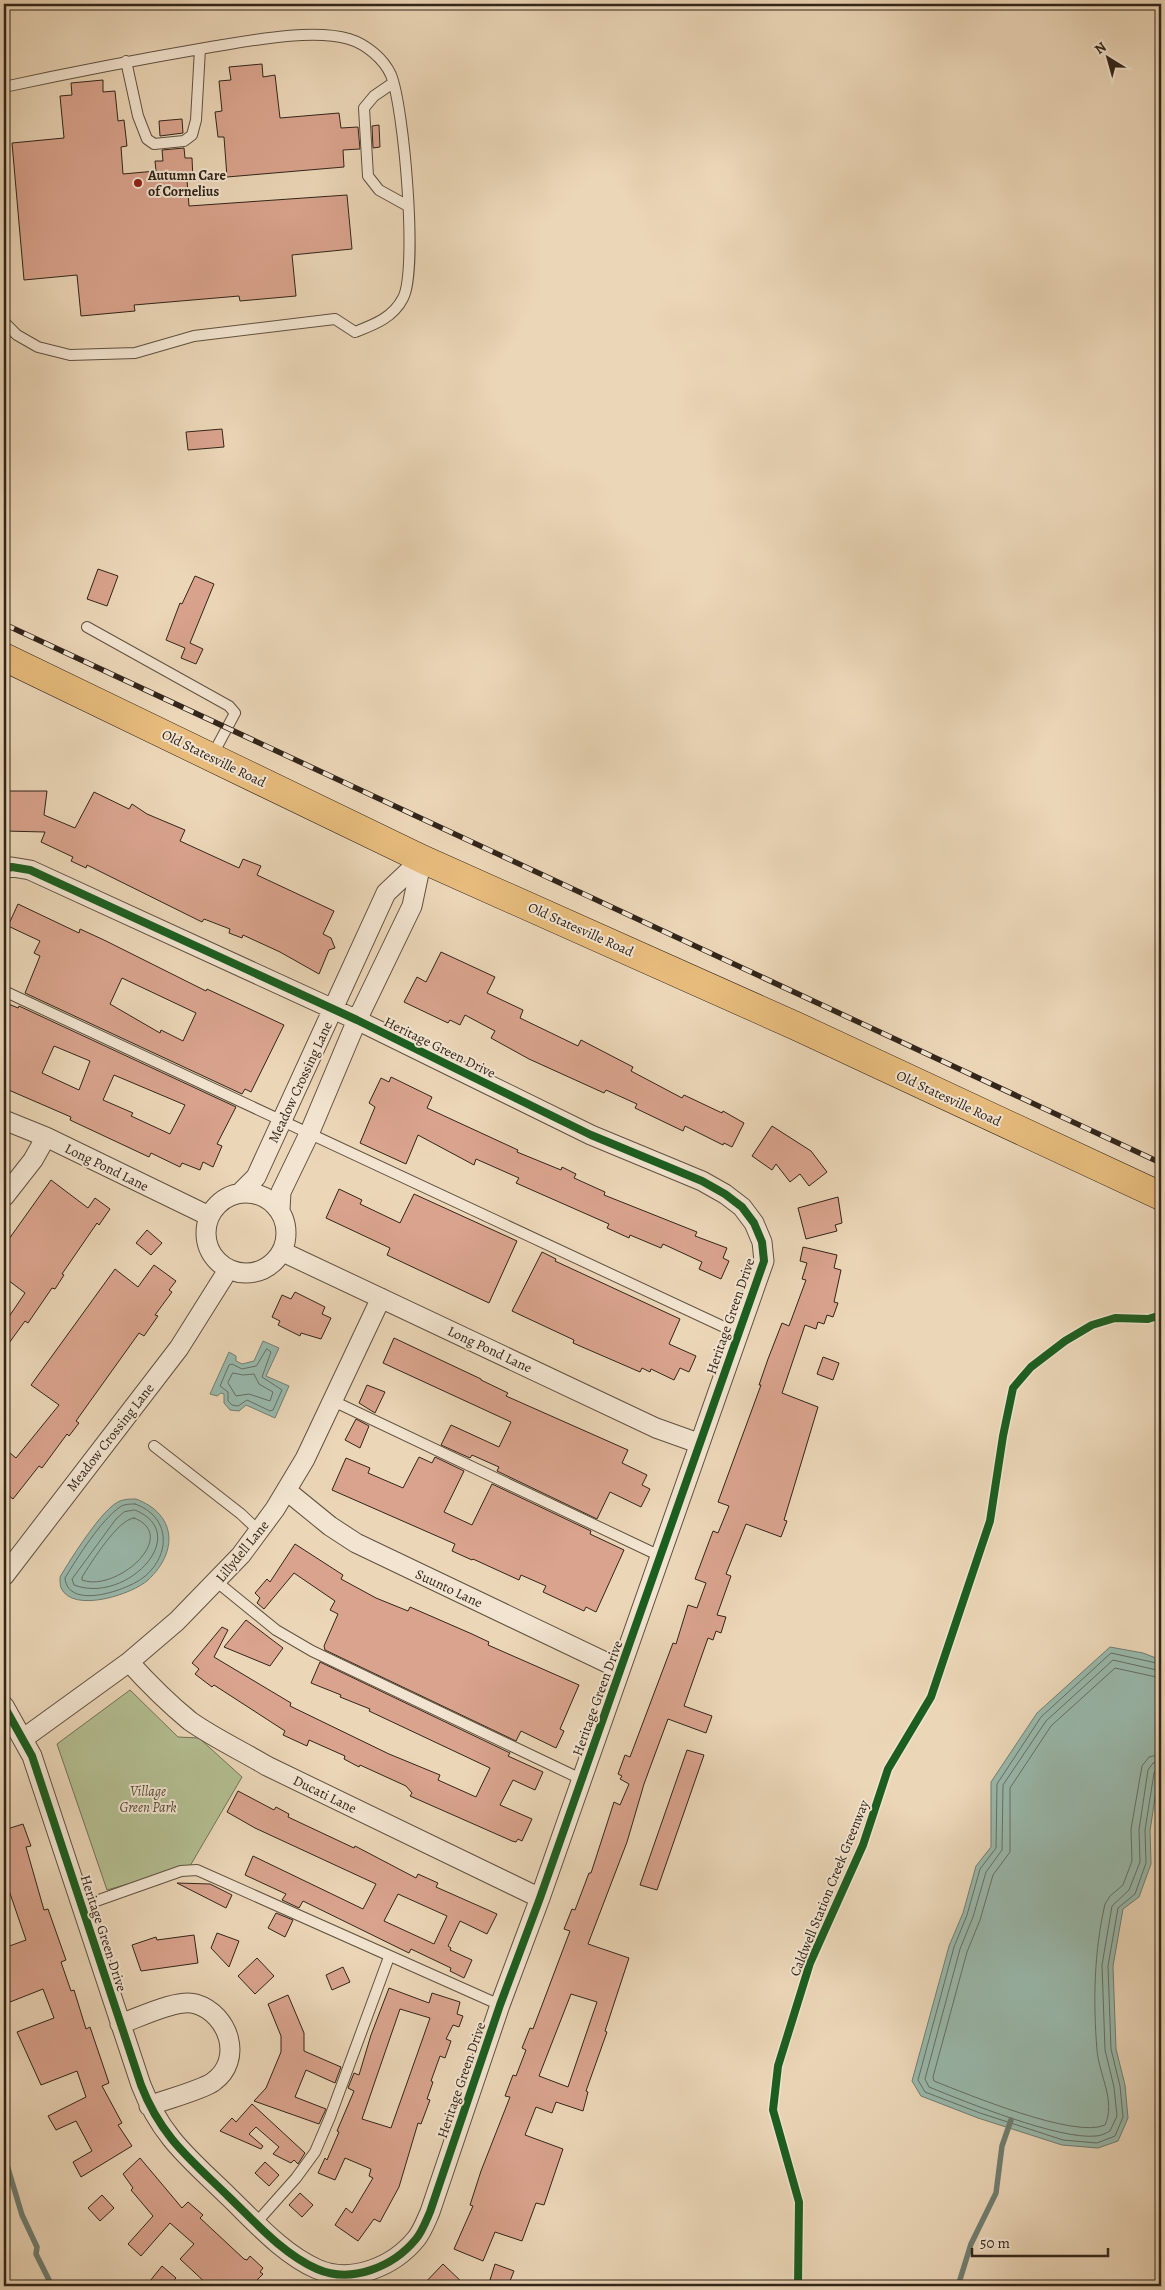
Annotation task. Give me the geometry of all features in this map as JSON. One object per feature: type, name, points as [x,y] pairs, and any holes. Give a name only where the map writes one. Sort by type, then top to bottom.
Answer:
[{"type":"main road","name":"Old Statesville Road","points":[[4,657],[422,859],[779,1018],[1161,1196]]},
{"type":"street","name":"Meadow Crossing Lane","points":[[209,1216],[224,1199],[240,1193],[256,1177],[386,893],[422,859]]},
{"type":"street","name":"Meadow Crossing Lane","points":[[282,1252],[287,1238],[286,1223],[280,1210],[281,1192],[309,1134],[357,1020],[412,906],[422,859]]},
{"type":"street","name":"Heritage Green Drive","points":[[4,870],[12,867],[30,870],[357,1020],[591,1135],[702,1181],[725,1194],[742,1207],[754,1223],[762,1242],[764,1261],[698,1443],[540,1898],[500,2005],[430,2212],[417,2238],[398,2257],[372,2270],[342,2275],[326,2271],[302,2260],[256,2223],[178,2148],[161,2128],[149,2106],[120,2024],[48,1802],[24,1738],[4,1706]]},
{"type":"street","name":"Long Pond Lane","points":[[4,1120],[46,1137],[209,1216]]},
{"type":"street","points":[[4,1197],[33,1160],[46,1137]]},
{"type":"street","points":[[240,1193],[255,1193],[269,1199],[280,1210]]},
{"type":"street","points":[[209,1216],[206,1227],[206,1244],[214,1259],[228,1270],[243,1274],[259,1272],[272,1264],[282,1252]]},
{"type":"street","name":"Long Pond Lane","points":[[282,1252],[656,1428],[698,1443]]},
{"type":"street","name":"Meadow Crossing Lane","points":[[4,1576],[179,1348],[228,1270]]},
{"type":"street","name":"Lillydell Lane","points":[[24,1738],[129,1662],[177,1621],[217,1582],[259,1532],[287,1491],[305,1459],[380,1298]]},
{"type":"street","name":"Suunto Lane","points":[[287,1491],[330,1526],[356,1543],[620,1669]]},
{"type":"street","name":"Ducati Lane","points":[[129,1662],[192,1722],[224,1741],[276,1770],[540,1898]]},
{"type":"street","points":[[120,2024],[178,2004],[195,2003],[212,2012],[224,2023],[229,2038],[230,2055],[223,2070],[213,2082],[149,2106]]},
{"type":"lane","points":[[4,87],[126,62],[254,40],[330,34],[352,39],[376,54],[390,73],[399,99],[410,251],[409,277],[404,298],[392,313],[379,322],[355,332],[335,319],[194,336],[135,353],[70,355],[38,348],[17,335],[4,322]]},
{"type":"lane","points":[[126,62],[138,116],[147,139],[154,144],[184,141],[192,135],[196,120],[200,49]]},
{"type":"lane","points":[[393,83],[374,96],[364,108],[368,176],[379,190],[408,206]]},
{"type":"lane","points":[[86,627],[229,706],[235,714],[212,757]]},
{"type":"lane","points":[[4,991],[282,1123],[739,1334]]},
{"type":"lane","points":[[331,1400],[660,1556]]},
{"type":"lane","points":[[154,1446],[241,1514],[259,1532]]},
{"type":"lane","points":[[217,1582],[276,1630],[312,1651],[581,1779]]},
{"type":"lane","points":[[82,1906],[180,1871],[196,1870],[500,2005]]},
{"type":"lane","points":[[256,2223],[296,2178],[314,2152],[330,2117],[389,1957]]},
{"type":"green space","name":"Village Green Park","points":[[130,1690],[178,1737],[199,1738],[242,1777],[190,1866],[107,1890],[57,1744]]},
{"type":"water","points":[[263,1341],[279,1348],[266,1376],[289,1386],[275,1418],[246,1405],[239,1411],[230,1410],[224,1403],[224,1394],[221,1393],[217,1396],[210,1394],[229,1352],[236,1356],[236,1361],[242,1364],[254,1361]]},
{"type":"water","points":[[136,1499],[159,1514],[166,1524],[169,1534],[168,1546],[165,1557],[158,1569],[148,1580],[130,1591],[117,1596],[90,1601],[78,1600],[68,1596],[61,1588],[60,1577],[87,1535],[113,1505],[122,1500]]},
{"type":"water","points":[[1110,1647],[1143,1653],[1161,1660],[1161,1757],[1150,1831],[1151,1864],[1139,1897],[1123,1909],[1113,1966],[1116,2049],[1125,2085],[1128,2118],[1118,2141],[1098,2148],[1062,2145],[978,2118],[921,2096],[912,2081],[949,1946],[963,1913],[976,1866],[991,1847],[991,1782],[1037,1713]]},
{"type":"building","points":[[262,64],[263,77],[275,75],[280,118],[339,113],[341,128],[358,127],[360,149],[343,150],[344,167],[227,177],[224,137],[218,137],[215,112],[222,111],[219,81],[231,80],[229,67]]},
{"type":"building","name":"Autumn Care of Cornelius","points":[[103,80],[103,92],[115,91],[118,121],[124,120],[127,146],[121,147],[123,174],[156,171],[155,161],[163,161],[162,150],[184,148],[185,158],[192,158],[193,180],[187,180],[189,206],[347,195],[352,249],[292,255],[296,296],[240,301],[239,296],[134,305],[135,311],[81,316],[77,275],[24,280],[12,143],[64,138],[60,96],[72,95],[71,83]]},
{"type":"building","points":[[182,119],[183,133],[160,136],[159,121]]},
{"type":"building","points":[[379,125],[380,147],[373,148],[372,126]]},
{"type":"building","points":[[222,429],[224,447],[188,450],[186,432]]},
{"type":"building","points":[[98,569],[118,576],[107,606],[87,599]]},
{"type":"building","points":[[195,576],[214,584],[190,643],[203,649],[196,664],[181,658],[185,648],[166,640],[180,603],[182,604]]},
{"type":"building","points":[[4,791],[47,791],[44,815],[75,828],[94,792],[129,809],[132,804],[147,814],[185,830],[180,841],[239,868],[243,859],[261,866],[257,875],[334,911],[323,934],[331,938],[335,948],[329,950],[319,974],[280,952],[243,935],[242,938],[229,933],[230,929],[204,919],[202,922],[87,865],[86,868],[71,861],[73,857],[41,842],[45,832],[4,831]]},
{"type":"building","points":[[18,904],[79,933],[80,929],[206,991],[207,989],[284,1025],[251,1092],[245,1089],[242,1094],[25,993],[40,956],[34,953],[40,941],[8,926]],"holes":[[[122,978],[196,1013],[183,1041],[161,1030],[160,1033],[110,1004]]]},
{"type":"building","points":[[441,952],[495,977],[487,993],[523,1010],[520,1018],[578,1046],[581,1040],[633,1067],[631,1071],[682,1098],[684,1095],[722,1113],[723,1111],[744,1123],[732,1147],[724,1143],[723,1145],[685,1126],[683,1131],[635,1108],[637,1104],[606,1090],[604,1093],[529,1059],[491,1038],[495,1031],[465,1015],[460,1025],[450,1020],[448,1023],[404,1002],[417,977],[426,982]]},
{"type":"building","points":[[4,1002],[18,1008],[19,1006],[236,1107],[217,1144],[222,1146],[213,1167],[203,1162],[200,1170],[182,1163],[180,1167],[151,1153],[149,1157],[70,1120],[71,1117],[4,1088]],"holes":[[[54,1046],[90,1061],[79,1090],[42,1073]],[[114,1075],[185,1105],[170,1134],[131,1116],[133,1113],[103,1100]]]},
{"type":"building","points":[[391,1077],[432,1097],[427,1108],[518,1150],[517,1152],[561,1170],[562,1167],[576,1174],[574,1178],[605,1192],[604,1195],[697,1232],[695,1236],[727,1248],[723,1258],[729,1261],[721,1279],[699,1269],[702,1262],[663,1244],[661,1248],[630,1235],[629,1238],[607,1228],[609,1224],[516,1183],[519,1178],[476,1159],[474,1165],[418,1135],[406,1164],[360,1143],[375,1107],[369,1103],[381,1078],[389,1082]]},
{"type":"building","points":[[772,1126],[811,1151],[827,1172],[809,1186],[800,1174],[790,1182],[776,1164],[772,1170],[752,1156]]},
{"type":"building","points":[[51,1180],[88,1208],[95,1198],[110,1209],[99,1225],[97,1223],[62,1274],[64,1275],[55,1289],[52,1288],[28,1323],[25,1321],[4,1350],[4,1324],[25,1293],[4,1277],[4,1246]]},
{"type":"building","points":[[339,1189],[362,1200],[360,1204],[400,1223],[414,1194],[517,1241],[489,1303],[387,1255],[390,1248],[326,1218]]},
{"type":"building","points":[[838,1197],[842,1223],[835,1225],[837,1231],[806,1239],[798,1208]]},
{"type":"building","points":[[147,1230],[162,1243],[151,1255],[136,1243]]},
{"type":"building","points":[[803,1247],[837,1255],[834,1268],[841,1270],[834,1302],[838,1303],[833,1317],[827,1315],[824,1324],[818,1322],[816,1329],[805,1325],[782,1393],[818,1407],[784,1520],[787,1521],[781,1537],[746,1524],[726,1574],[731,1576],[717,1615],[726,1617],[721,1633],[716,1631],[713,1640],[708,1638],[684,1706],[712,1716],[706,1733],[668,1719],[644,1784],[627,1842],[588,1944],[629,1958],[605,2031],[607,2032],[586,2091],[588,2092],[583,2111],[556,2102],[552,2113],[536,2107],[525,2135],[563,2149],[544,2205],[536,2203],[522,2241],[495,2232],[483,2261],[454,2249],[473,2206],[470,2205],[481,2171],[510,2097],[505,2096],[513,2075],[516,2076],[526,2050],[522,2048],[530,2028],[533,2029],[570,1931],[564,1929],[572,1909],[575,1910],[589,1873],[591,1873],[614,1802],[620,1805],[629,1784],[620,1779],[622,1776],[618,1774],[625,1755],[630,1757],[673,1643],[676,1644],[688,1605],[697,1608],[706,1583],[695,1579],[713,1531],[718,1533],[729,1506],[718,1502],[761,1385],[759,1385],[768,1359],[782,1323],[789,1326],[806,1280],[802,1279],[807,1263],[800,1261]],"holes":[[[571,1994],[597,2002],[568,2087],[539,2076]]]},
{"type":"building","points":[[542,1252],[556,1259],[555,1261],[680,1319],[669,1344],[696,1356],[689,1372],[680,1368],[674,1380],[651,1369],[650,1372],[642,1368],[640,1372],[573,1343],[574,1340],[512,1311]]},
{"type":"building","points":[[154,1265],[176,1281],[169,1290],[172,1292],[155,1315],[158,1316],[144,1336],[139,1333],[76,1421],[79,1423],[69,1436],[67,1434],[42,1468],[39,1466],[13,1499],[4,1492],[4,1448],[16,1458],[59,1405],[31,1385],[115,1269],[138,1287]]},
{"type":"building","points":[[295,1292],[325,1307],[322,1314],[331,1318],[321,1339],[301,1333],[300,1336],[278,1325],[280,1321],[272,1317],[282,1295],[291,1299]]},
{"type":"building","points":[[394,1338],[508,1393],[506,1396],[628,1450],[622,1463],[647,1475],[642,1485],[650,1489],[641,1507],[610,1492],[597,1519],[497,1471],[499,1467],[472,1455],[470,1458],[441,1445],[451,1425],[499,1447],[511,1422],[383,1363]]},
{"type":"building","points":[[823,1357],[839,1363],[833,1380],[817,1374]]},
{"type":"building","points":[[367,1385],[385,1392],[375,1413],[359,1403]]},
{"type":"building","points":[[356,1419],[369,1426],[360,1448],[345,1440]]},
{"type":"building","points":[[419,1457],[432,1463],[435,1457],[464,1471],[444,1512],[472,1525],[492,1484],[591,1531],[590,1534],[624,1550],[596,1612],[586,1607],[584,1611],[543,1592],[546,1586],[521,1575],[519,1580],[452,1551],[455,1544],[332,1490],[346,1458],[370,1468],[368,1473],[403,1488]]},
{"type":"building","points":[[295,1544],[343,1575],[341,1579],[376,1598],[408,1611],[410,1607],[489,1642],[488,1645],[579,1685],[560,1729],[564,1731],[556,1748],[521,1731],[516,1741],[325,1650],[324,1646],[338,1614],[330,1610],[335,1601],[294,1573],[264,1609],[257,1603],[260,1598],[255,1593],[267,1579],[270,1582]]},
{"type":"building","points":[[246,1620],[283,1648],[270,1666],[224,1647]]},
{"type":"building","points":[[222,1627],[228,1630],[214,1657],[291,1703],[290,1706],[389,1754],[440,1775],[438,1780],[476,1797],[490,1768],[369,1711],[370,1709],[340,1697],[341,1695],[311,1683],[320,1662],[510,1753],[508,1756],[543,1772],[535,1790],[513,1780],[500,1805],[532,1819],[522,1841],[518,1839],[516,1842],[512,1841],[410,1796],[412,1793],[406,1786],[360,1765],[359,1767],[344,1759],[345,1756],[309,1740],[307,1746],[283,1735],[285,1731],[214,1685],[212,1687],[195,1674],[199,1669],[192,1663]]},
{"type":"building","points":[[687,1750],[704,1755],[657,1890],[640,1885]]},
{"type":"building","points":[[238,1791],[274,1810],[276,1807],[289,1814],[288,1817],[354,1848],[355,1846],[416,1878],[418,1874],[438,1883],[436,1887],[497,1914],[487,1934],[460,1921],[448,1946],[451,1948],[450,1950],[472,1960],[464,1978],[450,1971],[451,1968],[411,1949],[409,1953],[303,1901],[299,1908],[282,1900],[286,1894],[245,1875],[253,1856],[363,1909],[376,1884],[255,1828],[227,1812]],"holes":[[[398,1894],[447,1916],[434,1944],[384,1921]]]},
{"type":"building","points":[[23,1824],[31,1846],[26,1847],[44,1910],[48,1909],[66,1960],[61,1962],[71,1991],[74,1990],[86,2029],[90,2027],[109,2083],[102,2086],[122,2123],[118,2125],[132,2146],[81,2177],[73,2162],[92,2151],[76,2121],[56,2130],[48,2116],[86,2097],[77,2071],[41,2085],[17,2032],[54,2018],[43,1989],[10,2002],[4,1986],[4,1948],[26,1940],[4,1876],[4,1872],[9,1870],[4,1852],[4,1830]]},
{"type":"building","points":[[177,1883],[210,1884],[232,1895],[226,1908]]},
{"type":"building","points":[[276,1913],[293,1920],[285,1937],[268,1928]]},
{"type":"building","points":[[217,1933],[239,1941],[229,1967],[211,1948]]},
{"type":"building","points":[[194,1935],[198,1963],[141,1971],[132,1945],[156,1937],[157,1940]]},
{"type":"building","points":[[257,1958],[274,1976],[255,1994],[238,1976]]},
{"type":"building","points":[[343,1967],[350,1982],[332,1990],[326,1975]]},
{"type":"building","points":[[389,1988],[429,2003],[432,1993],[460,2002],[457,2014],[463,2016],[459,2027],[453,2025],[446,2039],[451,2041],[445,2058],[440,2056],[431,2081],[433,2082],[427,2099],[430,2100],[421,2124],[418,2123],[399,2187],[380,2222],[374,2219],[358,2241],[335,2225],[346,2208],[352,2213],[373,2178],[369,2176],[371,2169],[345,2158],[335,2180],[318,2173],[325,2158],[327,2160],[339,2132],[337,2131],[354,2091],[348,2088],[354,2073],[359,2075],[371,2035]],"holes":[[[400,2009],[430,2018],[391,2128],[362,2119]]]},
{"type":"building","points":[[288,1995],[304,2033],[304,2051],[341,2067],[335,2083],[306,2070],[295,2097],[326,2109],[319,2124],[254,2101],[266,2088],[281,2052],[281,2036],[268,2004]]},
{"type":"building","points":[[252,2104],[305,2153],[298,2164],[294,2160],[291,2163],[273,2154],[279,2147],[256,2127],[249,2134],[263,2146],[261,2149],[220,2131],[232,2118],[236,2122]]},
{"type":"building","points":[[140,2158],[182,2208],[188,2202],[203,2215],[200,2218],[244,2259],[247,2260],[250,2256],[263,2268],[260,2272],[263,2274],[251,2286],[209,2286],[180,2259],[194,2244],[170,2223],[141,2256],[128,2244],[153,2216],[131,2190],[133,2188],[123,2174]]},
{"type":"building","points":[[265,2162],[279,2175],[269,2186],[255,2173]]},
{"type":"building","points":[[300,2193],[313,2205],[302,2217],[289,2205]]},
{"type":"building","points":[[102,2195],[114,2208],[100,2221],[88,2208]]},
{"type":"building","points":[[443,2264],[466,2286],[422,2286]]},
{"type":"building","points":[[495,2264],[514,2271],[508,2286],[490,2280]]},
{"type":"building","points":[[162,2266],[176,2278],[169,2286],[146,2286]]},
{"type":"waterway","points":[[958,2286],[971,2244],[996,2193],[1002,2146],[1011,2120]]},
{"type":"waterway","points":[[4,2155],[22,2215],[37,2247],[36,2254],[52,2286]]},
{"type":"railway","points":[[4,624],[1161,1163]]},
{"type":"cycle path","points":[[4,869],[12,867],[30,870],[357,1020],[591,1135],[702,1181],[725,1194],[742,1207],[754,1223],[762,1242],[764,1261],[540,1898],[500,2005],[430,2212],[416,2239],[396,2258],[371,2270],[344,2275],[330,2273],[305,2263],[259,2227],[189,2159],[167,2133],[149,2103],[141,2085],[32,1756],[4,1706]]},
{"type":"cycle path","name":"Caldwell Station Creek Greenway","points":[[798,2286],[799,2202],[773,2110],[778,2066],[810,1963],[863,1845],[888,1769],[931,1697],[990,1521],[1003,1436],[1013,1388],[1031,1367],[1065,1341],[1092,1325],[1115,1318],[1148,1319],[1161,1315]]},
{"type":"place","name":"Autumn Care of Cornelius","points":[[138,183]]}]
